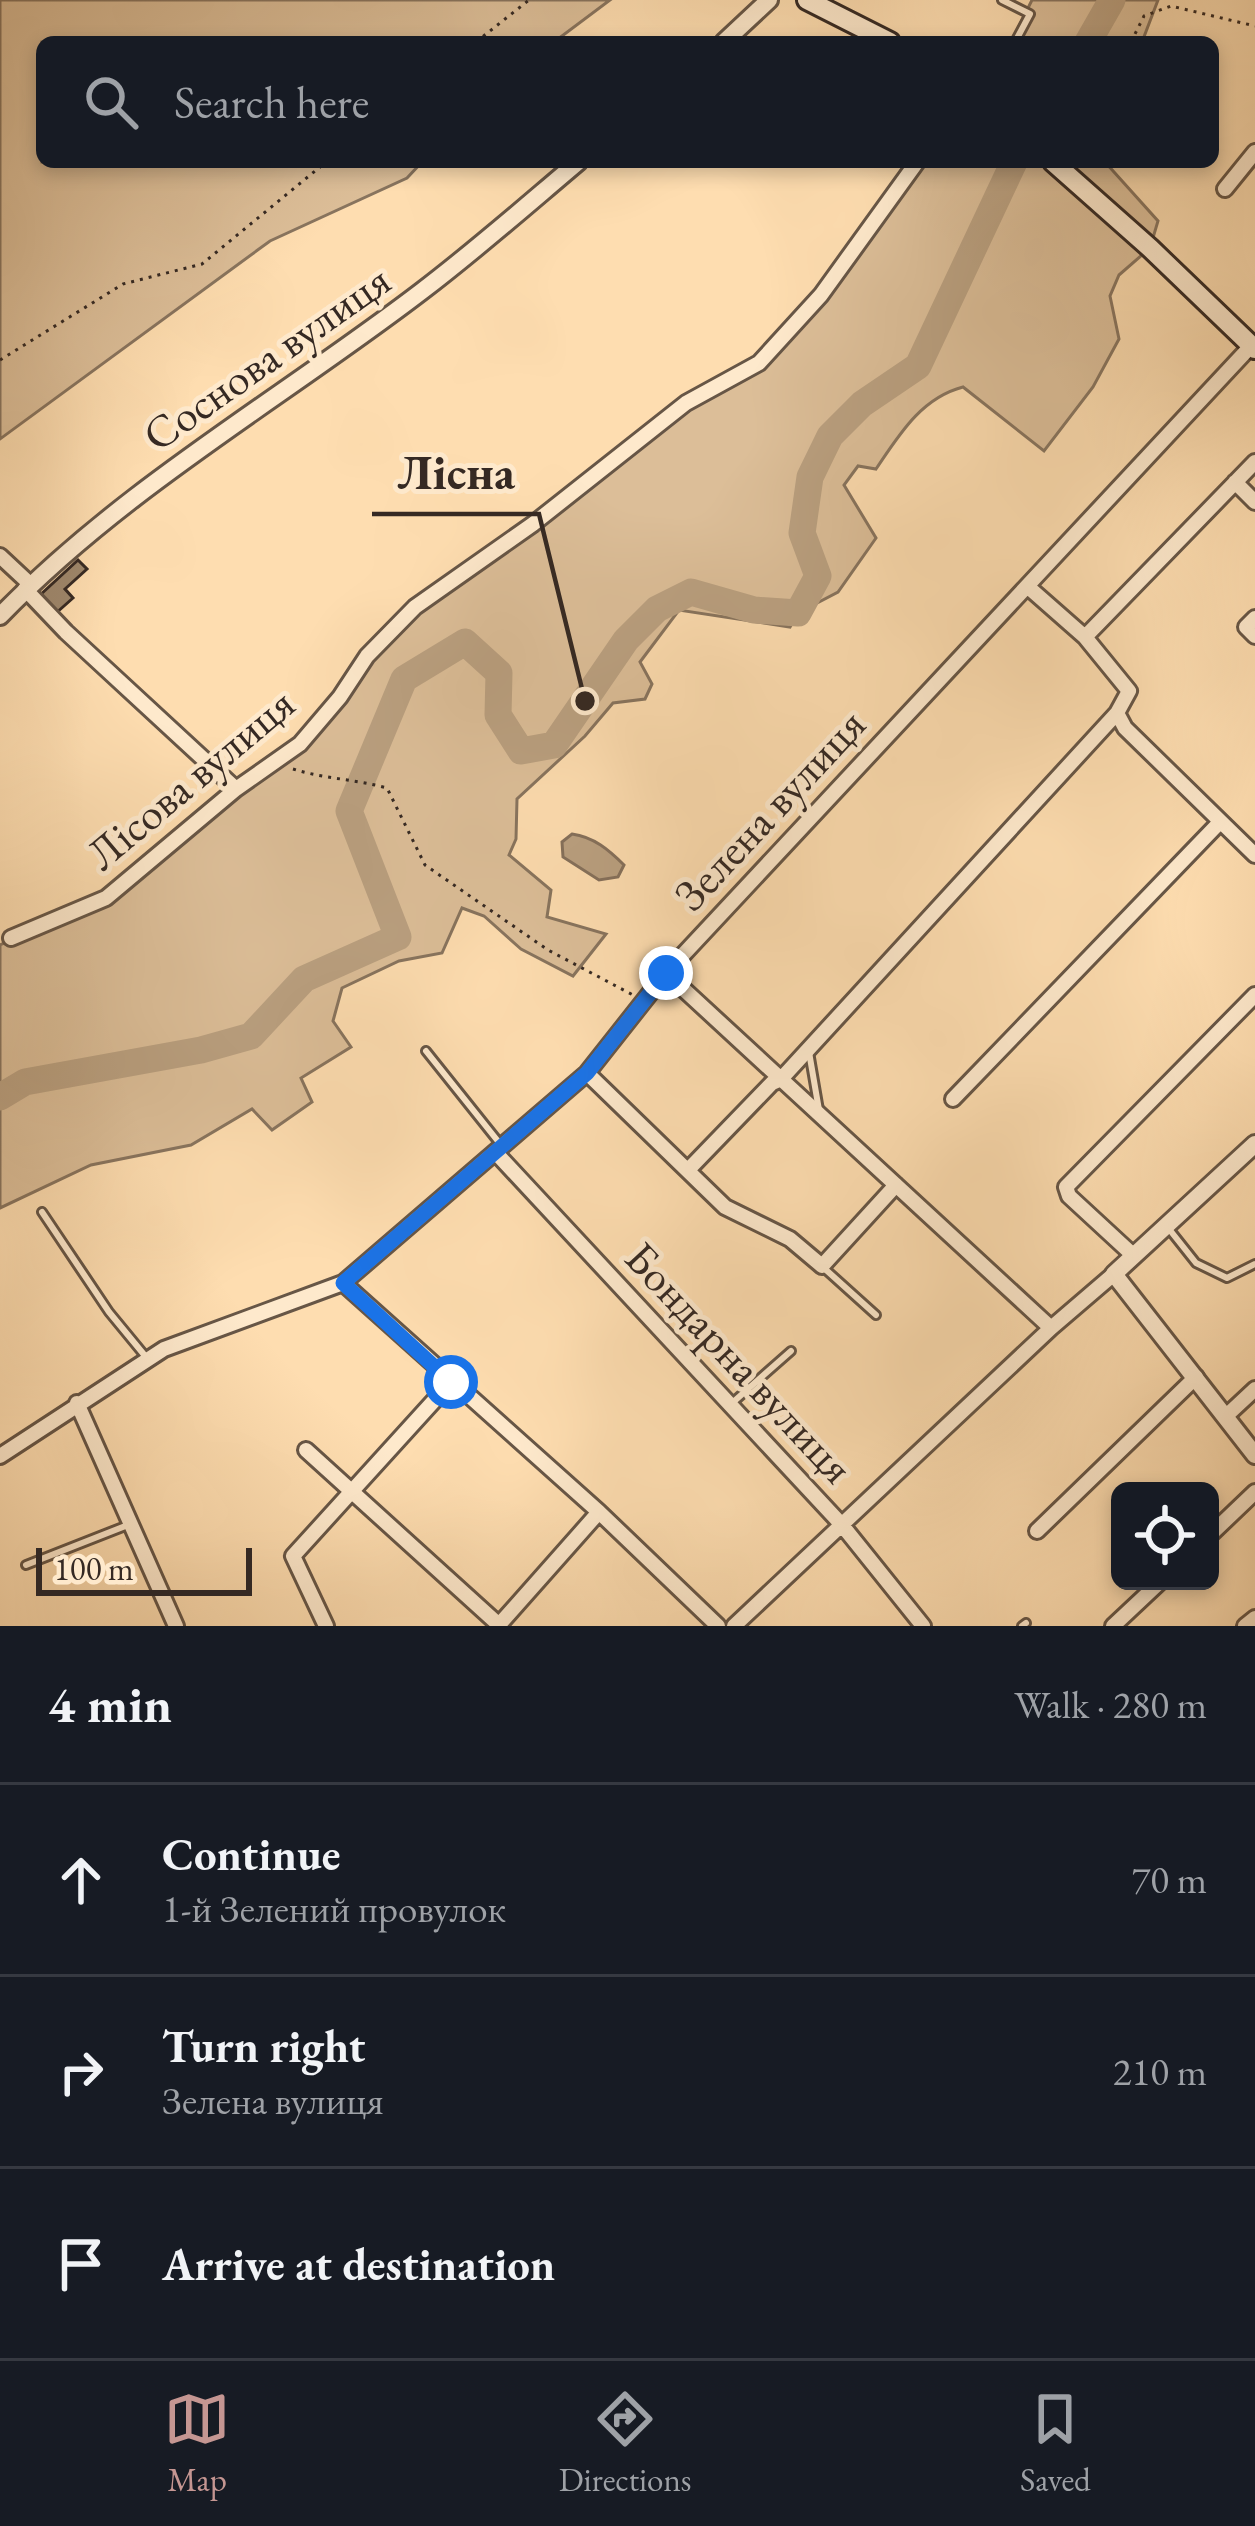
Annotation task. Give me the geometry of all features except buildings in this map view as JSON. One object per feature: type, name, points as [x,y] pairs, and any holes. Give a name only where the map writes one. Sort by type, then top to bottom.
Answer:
[{"type":"main road","points":[[807,0],[878,36]]},
{"type":"main road","points":[[1060,168],[1251,341]]},
{"type":"street","points":[[730,36],[769,0]]},
{"type":"street","points":[[1225,188],[1255,152]]},
{"type":"street","name":"Соснова вулиця","points":[[4,605],[150,484],[423,291],[571,168]]},
{"type":"street","name":"Лісова вулиця","points":[[11,938],[106,898],[236,789],[300,744],[367,656],[415,607],[549,512],[686,404],[759,363],[821,295],[913,168]]},
{"type":"street","name":"Зелена вулиця","points":[[0,1456],[164,1349],[343,1283],[500,1151],[587,1073],[666,973],[1251,341]]},
{"type":"street","points":[[1085,638],[1255,462]]},
{"type":"street","points":[[1234,482],[1255,502]]},
{"type":"street","points":[[0,556],[66,632],[236,789]]},
{"type":"street","points":[[688,1170],[781,1079],[1117,713],[1129,691],[1085,638],[1027,586]]},
{"type":"street","points":[[1255,618],[1246,627],[1255,636]]},
{"type":"street","points":[[1117,713],[1125,728],[1255,855]]},
{"type":"street","points":[[952,1100],[1220,822]]},
{"type":"street","points":[[666,973],[1051,1328]]},
{"type":"street","points":[[1134,1256],[1066,1187],[1255,995]]},
{"type":"street","points":[[587,1073],[725,1207],[790,1239],[822,1266],[896,1185]]},
{"type":"street","points":[[734,1626],[1255,1144]]},
{"type":"street","name":"Бондарна вулиця","points":[[500,1151],[842,1525],[923,1626]]},
{"type":"street","points":[[1114,1274],[1255,1455]]},
{"type":"street","points":[[343,1283],[599,1511],[718,1626]]},
{"type":"street","points":[[1037,1531],[1196,1377]]},
{"type":"street","points":[[326,1626],[293,1556],[451,1382]]},
{"type":"street","points":[[1225,1417],[1255,1389]]},
{"type":"street","points":[[76,1403],[176,1626]]},
{"type":"street","points":[[306,1450],[499,1626],[599,1511]]},
{"type":"street","points":[[1219,1526],[1255,1492]]},
{"type":"street","points":[[1113,1626],[1151,1590]]},
{"type":"street","points":[[1245,1626],[1255,1618]]},
{"type":"lane","points":[[1002,0],[1030,14],[1018,36]]},
{"type":"lane","points":[[809,1048],[820,1115]]},
{"type":"lane","points":[[426,1051],[500,1151]]},
{"type":"lane","points":[[41,1212],[109,1312],[148,1359]]},
{"type":"lane","points":[[1166,1226],[1196,1263],[1227,1278],[1255,1264]]},
{"type":"lane","points":[[822,1266],[876,1315]]},
{"type":"lane","points":[[730,1405],[791,1351]]},
{"type":"lane","points":[[26,1565],[132,1523]]},
{"type":"path","points":[[484,36],[529,0]]},
{"type":"path","points":[[1134,36],[1144,16],[1171,6],[1255,26]]},
{"type":"path","points":[[0,360],[123,284],[202,264],[319,168]]},
{"type":"path","points":[[274,762],[326,780],[362,781],[387,788],[425,865],[548,950],[646,1000]]},
{"type":"shaded area","points":[[0,0],[610,0],[562,36],[36,36],[36,168],[416,168],[407,178],[270,241],[0,439]]},
{"type":"shaded area","points":[[1032,0],[1158,0],[1144,36],[1014,36]]},
{"type":"shaded area","points":[[912,168],[1110,168],[1158,221],[1150,248],[1119,275],[1110,296],[1119,339],[1093,387],[1044,451],[963,387],[935,400],[912,419],[876,469],[858,466],[844,485],[876,538],[838,592],[798,613],[790,627],[679,610],[640,662],[652,684],[645,699],[613,703],[517,799],[516,839],[509,855],[551,890],[547,917],[606,934],[573,976],[521,949],[484,916],[462,908],[442,953],[399,961],[342,988],[333,1021],[351,1047],[301,1078],[312,1102],[272,1130],[252,1109],[191,1145],[91,1165],[0,1208],[0,945],[106,898],[300,744],[415,607],[654,427],[759,363]]},
{"type":"shaded area","points":[[572,834],[594,841],[618,859],[624,865],[618,877],[599,880],[563,857],[562,842]]},
{"type":"waterway","points":[[1091,36],[1112,0]]},
{"type":"waterway","points":[[0,1097],[25,1082],[201,1050],[251,1036],[304,979],[398,937],[349,811],[404,679],[465,642],[499,673],[498,715],[521,751],[554,745],[626,640],[657,609],[691,592],[754,610],[798,613],[818,576],[802,533],[810,477],[830,436],[862,404],[918,366],[1011,168]]},
{"type":"place","name":"Лісна","points":[[585,701]]},
{"type":"route","points":[[451,1382],[343,1283],[587,1073],[666,973]]}]
